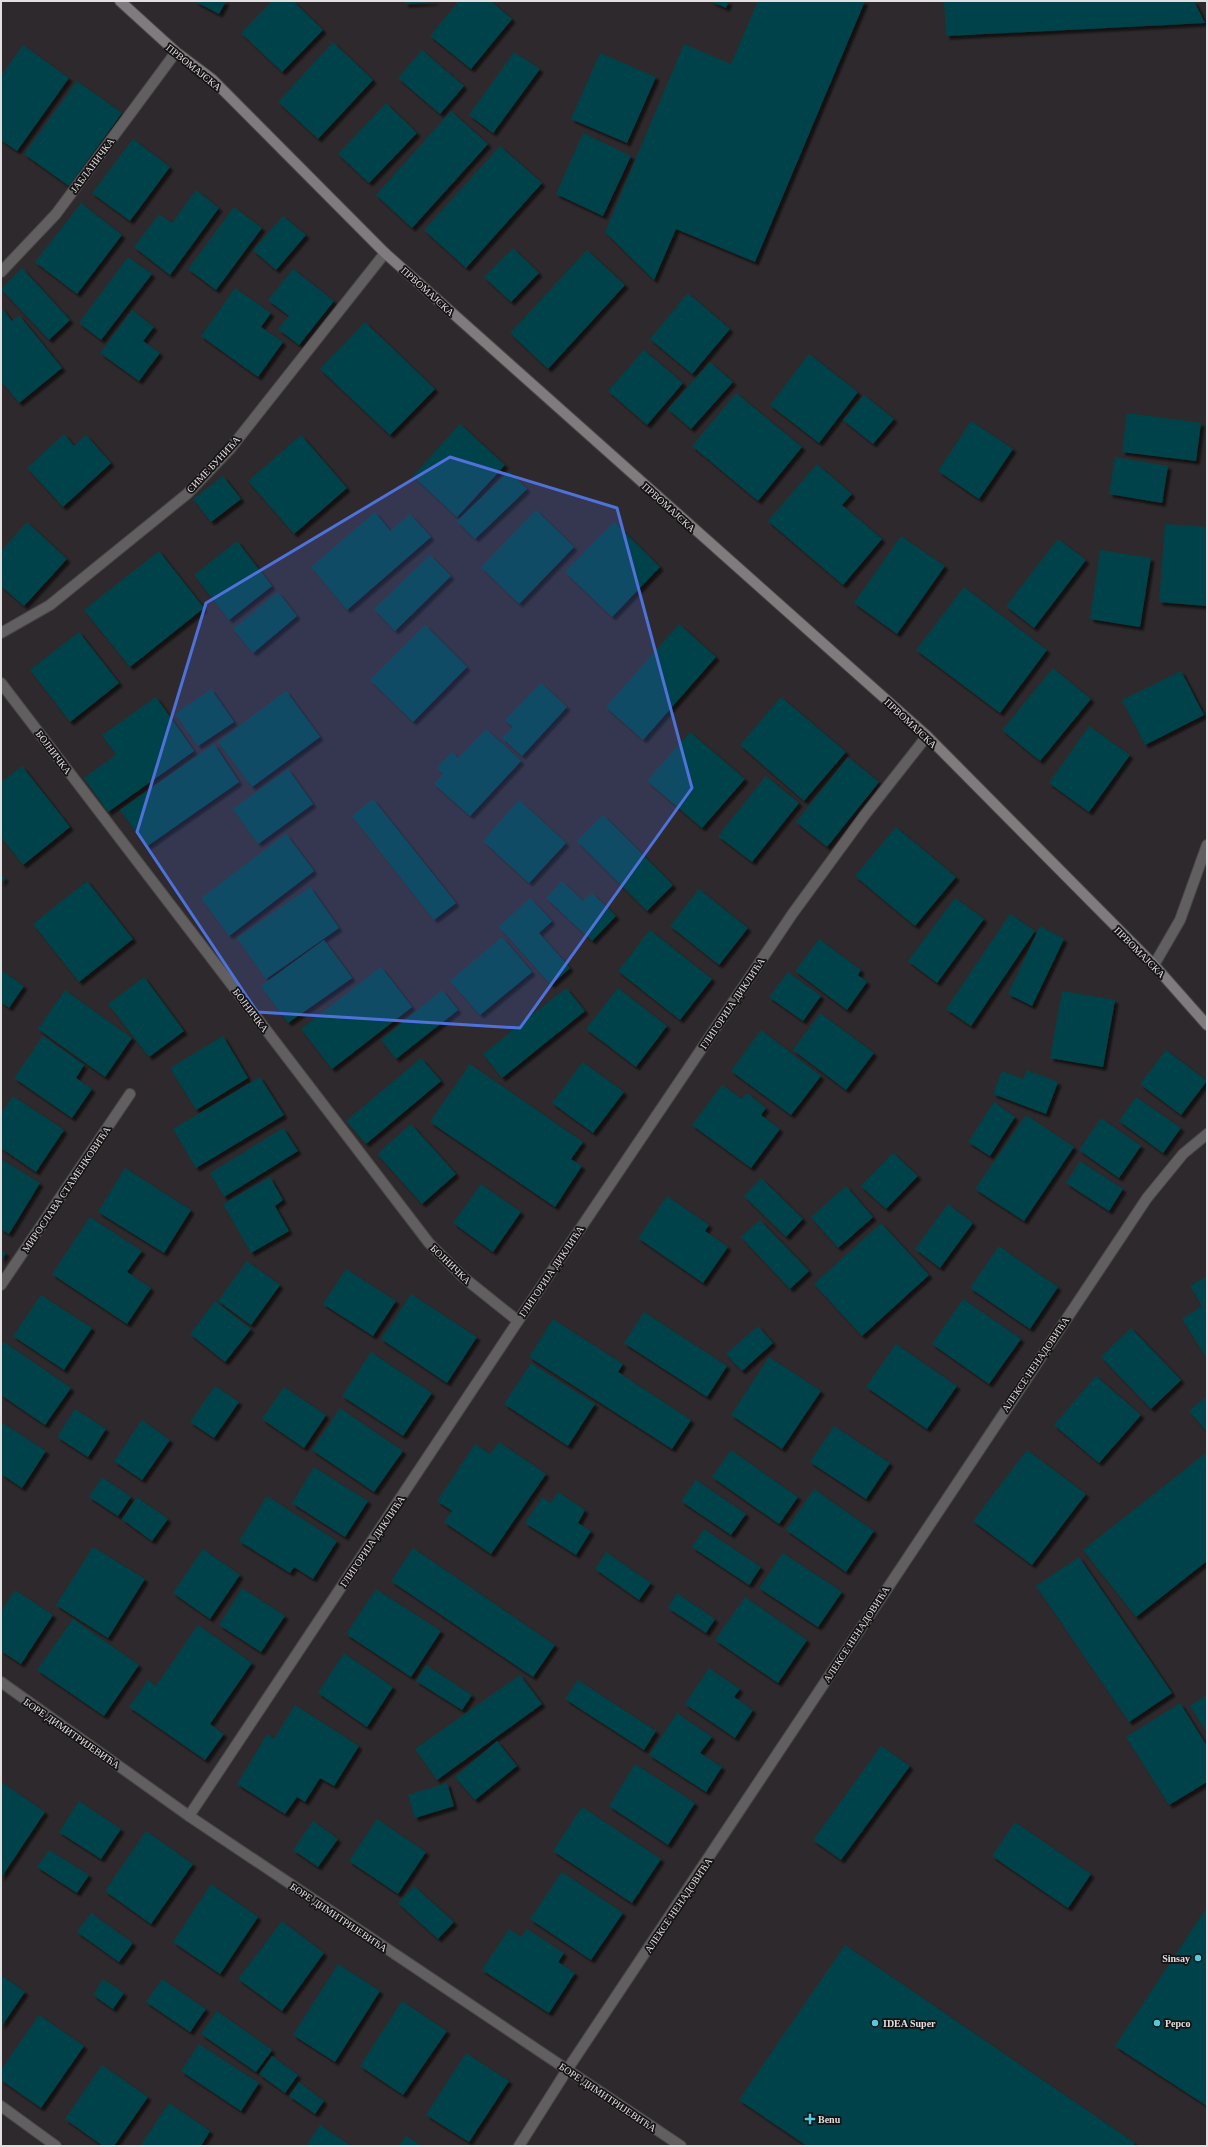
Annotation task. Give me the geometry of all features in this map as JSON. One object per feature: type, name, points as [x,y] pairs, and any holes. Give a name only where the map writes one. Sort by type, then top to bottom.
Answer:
[{"type":"main road","name":"ПРВОМАЈСКА","points":[[120,1],[176,52],[212,79],[385,253],[927,736],[1154,965],[1207,1025]]},
{"type":"street","name":"ЈАБЛАНИЧКА","points":[[1,272],[56,214],[176,52]]},
{"type":"street","name":"СИМЕ БУНИЋА","points":[[1,633],[50,605],[187,494],[230,449],[385,253]]},
{"type":"street","name":"БОЈНИЧКА","points":[[1,683],[429,1243],[463,1277],[518,1321]]},
{"type":"street","name":"ГЛИГОРИЈА ДИКЛИЋА","points":[[189,1816],[518,1321],[793,913],[864,816],[927,736]]},
{"type":"street","points":[[1154,965],[1180,920],[1207,845]]},
{"type":"street","name":"МИРОСЛАВА СТАМЕНКОВИЋА","points":[[1,1285],[130,1094]]},
{"type":"street","name":"АЛЕКСЕ НЕНАДОВИЋА","points":[[520,2146],[567,2070],[1147,1198],[1183,1154],[1207,1134]]},
{"type":"street","name":"БОРЕ ДИМИТРИЈЕВИЋА","points":[[1,1682],[189,1816],[681,2146]]},
{"type":"street","points":[[1,2106],[56,2146]]},
{"type":"highlighted area","points":[[450,457],[617,508],[692,788],[520,1028],[257,1012],[137,832],[206,603]]},
{"type":"building","points":[[194,1],[226,1],[219,14]]},
{"type":"building","points":[[272,1],[293,1],[323,30],[282,72],[241,33]]},
{"type":"building","points":[[405,1],[435,1],[435,2],[405,4]]},
{"type":"building","points":[[459,1],[491,1],[512,19],[471,69],[430,36]]},
{"type":"building","points":[[710,1],[729,1],[726,8]]},
{"type":"building","points":[[758,1],[865,1],[755,262],[676,229],[654,280],[605,232],[684,44],[731,64]]},
{"type":"building","points":[[944,1],[1194,1],[1205,23],[946,36]]},
{"type":"building","points":[[333,42],[373,80],[318,139],[278,102]]},
{"type":"building","points":[[23,45],[69,78],[17,151],[1,140],[1,76]]},
{"type":"building","points":[[422,50],[464,86],[440,114],[398,78]]},
{"type":"building","points":[[514,52],[540,69],[493,133],[469,115]]},
{"type":"building","points":[[600,53],[656,77],[627,143],[571,119]]},
{"type":"building","points":[[77,81],[122,113],[69,186],[24,154]]},
{"type":"building","points":[[386,103],[417,133],[369,183],[338,154]]},
{"type":"building","points":[[451,111],[488,144],[412,228],[376,195]]},
{"type":"building","points":[[583,133],[631,156],[603,216],[556,194]]},
{"type":"building","points":[[133,139],[170,167],[130,221],[92,193]]},
{"type":"building","points":[[500,146],[542,183],[466,268],[424,230]]},
{"type":"building","points":[[196,190],[219,208],[170,275],[134,247],[159,214],[172,223]]},
{"type":"building","points":[[81,203],[122,235],[77,294],[35,262]]},
{"type":"building","points":[[234,207],[262,228],[216,290],[188,269]]},
{"type":"building","points":[[283,216],[306,235],[276,270],[253,250]]},
{"type":"building","points":[[513,248],[539,273],[511,302],[484,277]]},
{"type":"building","points":[[587,250],[625,285],[548,369],[510,333]]},
{"type":"building","points":[[128,257],[152,274],[101,340],[79,323]]},
{"type":"building","points":[[22,268],[70,320],[49,340],[1,289]]},
{"type":"building","points":[[293,269],[334,301],[299,345],[278,329],[289,316],[268,300]]},
{"type":"building","points":[[235,288],[271,313],[261,327],[283,342],[258,377],[201,336]]},
{"type":"building","points":[[688,293],[730,329],[692,374],[650,339]]},
{"type":"building","points":[[1,307],[12,321],[19,315],[62,368],[19,403],[1,381]]},
{"type":"building","points":[[132,310],[154,327],[143,341],[160,353],[139,381],[100,353]]},
{"type":"building","points":[[365,322],[435,389],[390,435],[320,369]]},
{"type":"building","points":[[644,350],[683,383],[647,425],[608,391]]},
{"type":"building","points":[[809,354],[858,392],[819,443],[770,405]]},
{"type":"building","points":[[710,362],[733,382],[691,429],[668,409]]},
{"type":"building","points":[[736,393],[802,447],[758,501],[692,446]]},
{"type":"building","points":[[864,395],[894,419],[873,444],[843,420]]},
{"type":"building","points":[[1127,413],[1201,423],[1196,461],[1122,452]]},
{"type":"building","points":[[971,421],[1013,449],[979,499],[938,471]]},
{"type":"building","points":[[460,424],[505,465],[457,517],[413,476]]},
{"type":"building","points":[[64,434],[74,446],[86,435],[111,463],[63,507],[27,468]]},
{"type":"building","points":[[301,435],[347,488],[294,534],[248,481]]},
{"type":"building","points":[[1115,457],[1168,466],[1162,503],[1109,494]]},
{"type":"building","points":[[817,464],[852,494],[842,505],[882,539],[843,585],[768,521]]},
{"type":"building","points":[[509,471],[527,489],[475,539],[457,521]]},
{"type":"building","points":[[223,476],[241,499],[211,522],[193,499]]},
{"type":"building","points":[[536,510],[574,547],[519,604],[481,567]]},
{"type":"building","points":[[375,512],[390,531],[410,514],[431,537],[347,610],[311,567]]},
{"type":"building","points":[[27,522],[67,559],[24,606],[1,586],[1,551]]},
{"type":"building","points":[[614,522],[660,567],[612,617],[565,572]]},
{"type":"building","points":[[1165,524],[1207,527],[1207,606],[1159,602]]},
{"type":"building","points":[[901,536],[945,566],[897,634],[854,603]]},
{"type":"building","points":[[1058,539],[1086,560],[1034,628],[1006,606]]},
{"type":"building","points":[[237,541],[272,586],[229,620],[194,575]]},
{"type":"building","points":[[1100,550],[1151,558],[1140,627],[1090,619]]},
{"type":"building","points":[[159,551],[204,608],[130,667],[84,610]]},
{"type":"building","points":[[430,555],[451,576],[395,631],[374,609]]},
{"type":"building","points":[[964,587],[1047,650],[1000,713],[916,650]]},
{"type":"building","points":[[278,592],[297,616],[253,653],[233,629]]},
{"type":"building","points":[[679,624],[716,657],[643,740],[606,707]]},
{"type":"building","points":[[425,625],[467,667],[413,722],[370,680]]},
{"type":"building","points":[[79,632],[119,683],[70,722],[30,670]]},
{"type":"building","points":[[1053,668],[1091,699],[1040,761],[1002,730]]},
{"type":"building","points":[[1181,671],[1204,715],[1145,745],[1122,700]]},
{"type":"building","points":[[541,683],[567,707],[522,756],[502,738],[513,727],[505,720]]},
{"type":"building","points":[[211,689],[234,722],[198,746],[175,714]]},
{"type":"building","points":[[286,691],[320,737],[252,787],[218,742]]},
{"type":"building","points":[[156,697],[194,751],[108,812],[84,778],[116,755],[102,735]]},
{"type":"building","points":[[781,697],[846,752],[804,801],[740,745]]},
{"type":"building","points":[[1089,726],[1130,755],[1089,812],[1049,783]]},
{"type":"building","points":[[486,729],[521,761],[470,816],[434,784],[443,774],[437,768],[452,752],[458,758]]},
{"type":"building","points":[[690,732],[745,779],[702,828],[647,781]]},
{"type":"building","points":[[214,744],[239,782],[146,847],[120,810]]},
{"type":"building","points":[[848,757],[879,782],[827,847],[796,822]]},
{"type":"building","points":[[22,766],[70,827],[23,865],[1,837],[1,782]]},
{"type":"building","points":[[288,769],[313,804],[258,844],[233,809]]},
{"type":"building","points":[[766,776],[799,803],[752,862],[718,836]]},
{"type":"building","points":[[373,799],[456,903],[434,920],[352,816]]},
{"type":"building","points":[[519,800],[566,843],[529,883],[483,841]]},
{"type":"building","points":[[603,815],[673,885],[647,911],[577,841]]},
{"type":"building","points":[[896,827],[956,877],[915,926],[855,876]]},
{"type":"building","points":[[286,834],[314,871],[229,936],[201,898]]},
{"type":"building","points":[[1,875],[5,878],[1,884]]},
{"type":"building","points":[[87,881],[133,939],[79,982],[33,924]]},
{"type":"building","points":[[562,881],[583,901],[592,893],[616,916],[592,941],[546,898]]},
{"type":"building","points":[[310,887],[339,928],[266,979],[237,938]]},
{"type":"building","points":[[699,889],[748,928],[719,965],[670,926]]},
{"type":"building","points":[[530,898],[552,921],[539,933],[570,968],[551,985],[499,927]]},
{"type":"building","points":[[955,898],[984,919],[937,983],[908,961]]},
{"type":"building","points":[[1010,914],[1035,931],[971,1026],[946,1009]]},
{"type":"building","points":[[1040,926],[1064,939],[1032,1006],[1008,994]]},
{"type":"building","points":[[650,930],[712,979],[680,1020],[618,971]]},
{"type":"building","points":[[502,937],[532,972],[480,1015],[450,981]]},
{"type":"building","points":[[819,939],[861,970],[858,975],[867,982],[847,1010],[795,971]]},
{"type":"building","points":[[324,940],[352,978],[288,1023],[261,986]]},
{"type":"building","points":[[381,967],[412,1007],[332,1069],[301,1029]]},
{"type":"building","points":[[1,970],[24,986],[9,1008],[1,1002]]},
{"type":"building","points":[[788,972],[821,996],[803,1021],[769,997]]},
{"type":"building","points":[[144,977],[184,1031],[149,1057],[108,1004]]},
{"type":"building","points":[[566,988],[585,1011],[502,1078],[483,1054]]},
{"type":"building","points":[[618,988],[667,1026],[636,1067],[586,1029]]},
{"type":"building","points":[[65,990],[132,1038],[105,1077],[38,1029]]},
{"type":"building","points":[[442,990],[458,1010],[396,1059],[381,1040]]},
{"type":"building","points":[[1062,991],[1115,1000],[1103,1067],[1050,1058]]},
{"type":"building","points":[[820,1013],[874,1053],[846,1090],[793,1050]]},
{"type":"building","points":[[761,1030],[821,1076],[791,1115],[731,1071]]},
{"type":"building","points":[[43,1036],[84,1065],[76,1078],[92,1089],[72,1118],[14,1078]]},
{"type":"building","points":[[223,1036],[248,1078],[196,1110],[170,1068]]},
{"type":"building","points":[[1166,1050],[1207,1081],[1181,1115],[1140,1084]]},
{"type":"building","points":[[421,1058],[441,1081],[366,1144],[346,1121]]},
{"type":"building","points":[[583,1062],[624,1092],[593,1133],[552,1103]]},
{"type":"building","points":[[470,1064],[583,1142],[571,1159],[582,1166],[555,1207],[430,1122]]},
{"type":"building","points":[[1027,1070],[1058,1082],[1046,1114],[993,1094],[1002,1071],[1023,1079]]},
{"type":"building","points":[[260,1077],[284,1115],[196,1168],[173,1129]]},
{"type":"building","points":[[722,1085],[742,1099],[747,1093],[766,1108],[761,1115],[780,1129],[751,1168],[692,1125]]},
{"type":"building","points":[[13,1096],[64,1130],[36,1172],[1,1148],[1,1113]]},
{"type":"building","points":[[1136,1097],[1181,1128],[1163,1153],[1119,1121]]},
{"type":"building","points":[[994,1102],[1015,1117],[990,1156],[968,1142]]},
{"type":"building","points":[[1026,1115],[1074,1147],[1024,1221],[975,1189]]},
{"type":"building","points":[[1101,1118],[1141,1146],[1119,1178],[1079,1150]]},
{"type":"building","points":[[411,1124],[456,1174],[422,1204],[377,1154]]},
{"type":"building","points":[[283,1128],[298,1151],[224,1197],[210,1173]]},
{"type":"building","points":[[893,1153],[918,1176],[886,1209],[861,1186]]},
{"type":"building","points":[[1,1159],[40,1183],[9,1234],[1,1229]]},
{"type":"building","points":[[1080,1161],[1123,1189],[1109,1211],[1066,1183]]},
{"type":"building","points":[[125,1168],[191,1210],[164,1253],[98,1212]]},
{"type":"building","points":[[270,1177],[283,1200],[275,1206],[289,1231],[251,1253],[223,1204]]},
{"type":"building","points":[[761,1178],[803,1219],[786,1237],[744,1196]]},
{"type":"building","points":[[481,1184],[521,1212],[493,1252],[453,1223]]},
{"type":"building","points":[[846,1186],[873,1217],[838,1248],[811,1217]]},
{"type":"building","points":[[667,1196],[709,1225],[705,1231],[728,1247],[703,1283],[638,1238]]},
{"type":"building","points":[[948,1204],[973,1223],[940,1268],[915,1249]]},
{"type":"building","points":[[90,1217],[142,1251],[127,1272],[151,1288],[127,1324],[52,1274]]},
{"type":"building","points":[[760,1220],[809,1271],[790,1289],[741,1237]]},
{"type":"building","points":[[881,1223],[929,1275],[862,1336],[814,1284]]},
{"type":"building","points":[[999,1246],[1058,1287],[1030,1329],[970,1288]]},
{"type":"building","points":[[1,1250],[6,1253],[1,1261]]},
{"type":"building","points":[[247,1261],[280,1285],[251,1325],[218,1301]]},
{"type":"building","points":[[346,1269],[396,1301],[373,1336],[323,1304]]},
{"type":"building","points":[[1207,1276],[1207,1359],[1182,1319],[1202,1306],[1190,1286]]},
{"type":"building","points":[[411,1294],[477,1337],[447,1383],[381,1339]]},
{"type":"building","points":[[41,1295],[92,1328],[64,1370],[13,1336]]},
{"type":"building","points":[[963,1299],[1021,1339],[989,1384],[932,1344]]},
{"type":"building","points":[[215,1301],[251,1329],[225,1362],[190,1334]]},
{"type":"building","points":[[644,1312],[727,1366],[707,1397],[624,1343]]},
{"type":"building","points":[[553,1319],[623,1364],[618,1372],[691,1420],[672,1449],[529,1357]]},
{"type":"building","points":[[758,1326],[773,1343],[742,1371],[726,1354]]},
{"type":"building","points":[[1131,1328],[1181,1380],[1151,1409],[1101,1357]]},
{"type":"building","points":[[4,1342],[71,1388],[45,1425],[1,1395],[1,1346]]},
{"type":"building","points":[[896,1344],[957,1386],[927,1429],[866,1387]]},
{"type":"building","points":[[371,1352],[432,1393],[403,1436],[342,1396]]},
{"type":"building","points":[[769,1357],[821,1391],[782,1449],[731,1415]]},
{"type":"building","points":[[531,1363],[595,1404],[568,1446],[504,1404]]},
{"type":"building","points":[[1096,1376],[1141,1415],[1099,1463],[1054,1425]]},
{"type":"building","points":[[215,1386],[239,1402],[214,1438],[190,1422]]},
{"type":"building","points":[[284,1387],[326,1415],[304,1448],[262,1419]]},
{"type":"building","points":[[1207,1396],[1207,1432],[1189,1411]]},
{"type":"building","points":[[340,1408],[403,1451],[374,1492],[312,1450]]},
{"type":"building","points":[[75,1409],[106,1429],[88,1457],[57,1437]]},
{"type":"building","points":[[142,1420],[170,1440],[142,1480],[114,1461]]},
{"type":"building","points":[[1,1422],[46,1451],[22,1488],[1,1474]]},
{"type":"building","points":[[834,1426],[890,1463],[866,1499],[810,1462]]},
{"type":"building","points":[[499,1442],[546,1474],[491,1554],[444,1522],[452,1511],[437,1501],[475,1444],[490,1454]]},
{"type":"building","points":[[731,1450],[798,1497],[779,1524],[712,1477]]},
{"type":"building","points":[[1027,1450],[1086,1494],[1032,1565],[973,1521]]},
{"type":"building","points":[[1207,1452],[1207,1561],[1136,1617],[1083,1550]]},
{"type":"building","points":[[314,1467],[368,1501],[345,1537],[292,1503]]},
{"type":"building","points":[[102,1477],[131,1497],[118,1516],[89,1497]]},
{"type":"building","points":[[696,1480],[746,1514],[731,1535],[681,1501]]},
{"type":"building","points":[[814,1489],[874,1531],[846,1572],[786,1530]]},
{"type":"building","points":[[558,1492],[585,1510],[578,1523],[591,1531],[576,1555],[525,1523],[542,1497],[551,1503]]},
{"type":"building","points":[[267,1496],[337,1541],[313,1579],[294,1567],[290,1573],[239,1541]]},
{"type":"building","points":[[137,1497],[168,1519],[152,1541],[122,1519]]},
{"type":"building","points":[[704,1529],[761,1567],[749,1585],[692,1547]]},
{"type":"building","points":[[93,1547],[145,1579],[108,1638],[56,1605]]},
{"type":"building","points":[[413,1548],[555,1645],[533,1677],[391,1581]]},
{"type":"building","points":[[203,1549],[240,1575],[210,1619],[173,1593]]},
{"type":"building","points":[[606,1552],[651,1583],[639,1600],[595,1569]]},
{"type":"building","points":[[783,1553],[842,1592],[818,1627],[759,1588]]},
{"type":"building","points":[[1079,1557],[1172,1693],[1129,1722],[1036,1586]]},
{"type":"building","points":[[242,1588],[285,1616],[261,1652],[219,1625]]},
{"type":"building","points":[[376,1589],[441,1631],[411,1677],[346,1634]]},
{"type":"building","points":[[15,1590],[53,1615],[21,1664],[1,1651],[1,1611]]},
{"type":"building","points":[[677,1593],[715,1619],[706,1633],[668,1608]]},
{"type":"building","points":[[745,1597],[807,1640],[778,1683],[715,1640]]},
{"type":"building","points":[[73,1619],[139,1665],[104,1716],[37,1670]]},
{"type":"building","points":[[198,1625],[252,1663],[210,1724],[224,1734],[205,1760],[129,1707],[148,1680],[156,1686]]},
{"type":"building","points":[[344,1653],[393,1687],[367,1727],[318,1693]]},
{"type":"building","points":[[426,1665],[472,1695],[462,1710],[416,1681]]},
{"type":"building","points":[[709,1668],[740,1689],[734,1697],[753,1710],[735,1738],[685,1704]]},
{"type":"building","points":[[520,1675],[542,1704],[437,1780],[415,1749]]},
{"type":"building","points":[[578,1680],[656,1731],[644,1750],[565,1699]]},
{"type":"building","points":[[1207,1695],[1207,1733],[1190,1706]]},
{"type":"building","points":[[1180,1703],[1207,1746],[1207,1782],[1169,1805],[1126,1737]]},
{"type":"building","points":[[295,1705],[359,1746],[334,1786],[320,1778],[305,1802],[297,1797],[285,1814],[237,1784],[267,1734],[274,1739]]},
{"type":"building","points":[[677,1713],[712,1737],[700,1753],[722,1767],[706,1792],[649,1755]]},
{"type":"building","points":[[497,1741],[517,1766],[475,1800],[455,1777]]},
{"type":"building","points":[[881,1746],[910,1766],[841,1860],[813,1840]]},
{"type":"building","points":[[635,1764],[695,1803],[668,1845],[609,1806]]},
{"type":"building","points":[[3,1783],[45,1812],[1,1878],[1,1786]]},
{"type":"building","points":[[447,1783],[454,1806],[415,1818],[408,1795]]},
{"type":"building","points":[[79,1801],[121,1829],[101,1859],[59,1832]]},
{"type":"building","points":[[582,1807],[661,1859],[632,1903],[553,1851]]},
{"type":"building","points":[[377,1819],[426,1852],[398,1894],[349,1861]]},
{"type":"building","points":[[313,1821],[338,1839],[318,1867],[293,1850]]},
{"type":"building","points":[[1015,1822],[1091,1874],[1068,1908],[992,1856]]},
{"type":"building","points":[[146,1831],[193,1864],[151,1924],[105,1891]]},
{"type":"building","points":[[49,1850],[89,1875],[77,1893],[37,1867]]},
{"type":"building","points":[[562,1872],[623,1913],[591,1960],[530,1919]]},
{"type":"building","points":[[211,1884],[258,1917],[220,1974],[173,1942]]},
{"type":"building","points":[[414,1886],[454,1922],[438,1939],[398,1903]]},
{"type":"building","points":[[1207,1907],[1207,2106],[1115,2046]]},
{"type":"building","points":[[91,1913],[133,1943],[119,1962],[77,1932]]},
{"type":"building","points":[[282,1921],[324,1953],[282,2011],[238,1979]]},
{"type":"building","points":[[509,1929],[521,1937],[527,1929],[564,1953],[558,1962],[575,1973],[549,2013],[482,1970]]},
{"type":"building","name":"IDEA Super","points":[[845,1945],[1135,2143],[1133,2146],[807,2146],[739,2100]]},
{"type":"building","points":[[338,1964],[380,1991],[335,2062],[293,2035]]},
{"type":"building","points":[[1,1975],[25,1992],[1,2027]]},
{"type":"building","points":[[103,1979],[124,1993],[113,2009],[93,1995]]},
{"type":"building","points":[[162,1979],[206,2009],[190,2032],[146,2002]]},
{"type":"building","points":[[402,2001],[447,2031],[403,2095],[360,2066]]},
{"type":"building","points":[[217,2011],[272,2050],[256,2072],[201,2034]]},
{"type":"building","points":[[39,2015],[84,2046],[41,2108],[1,2080],[1,2070]]},
{"type":"building","points":[[199,2044],[259,2083],[241,2111],[181,2071]]},
{"type":"building","points":[[466,2053],[509,2081],[469,2142],[426,2115]]},
{"type":"building","points":[[272,2056],[298,2075],[285,2093],[259,2074]]},
{"type":"building","points":[[102,2065],[148,2097],[114,2146],[103,2146],[65,2119]]},
{"type":"building","points":[[299,2082],[324,2101],[315,2114],[289,2096]]},
{"type":"building","points":[[169,2103],[210,2131],[201,2146],[140,2146]]},
{"type":"building","points":[[320,2125],[351,2146],[306,2146]]},
{"type":"building","points":[[406,2136],[422,2146],[399,2146]]},
{"type":"place","name":"Sinsay","points":[[1198,1958]]},
{"type":"place","name":"IDEA Super","points":[[875,2023]]},
{"type":"place","name":"Pepco","points":[[1157,2023]]},
{"type":"place","name":"Benu","points":[[810,2119]]}]
